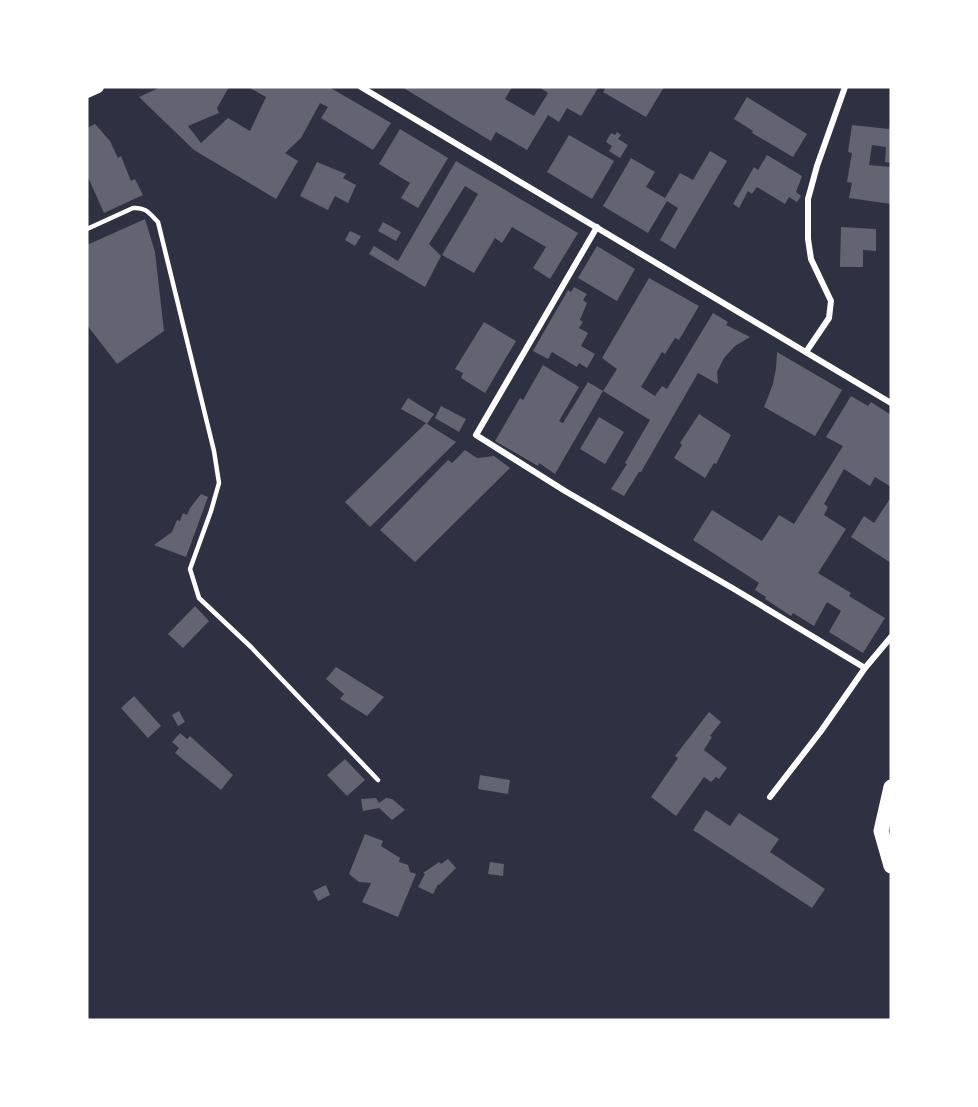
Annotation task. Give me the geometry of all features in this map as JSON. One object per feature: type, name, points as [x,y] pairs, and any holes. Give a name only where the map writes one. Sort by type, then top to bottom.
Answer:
[{"type":"main road","points":[[87,92],[98,87]]},
{"type":"main road","points":[[891,787],[881,831],[891,866]]},
{"type":"street","points":[[361,87],[891,403]]},
{"type":"street","points":[[806,352],[829,318],[831,301],[811,259],[807,199],[845,87]]},
{"type":"street","points":[[597,227],[476,435],[565,491],[865,668]]},
{"type":"street","points":[[770,797],[865,668],[891,637]]},
{"type":"lane","points":[[87,229],[133,208],[147,211],[158,222],[214,451],[219,483],[190,569],[199,598],[251,647],[378,780]]},
{"type":"building","points":[[161,87],[229,87],[217,108],[219,113],[188,126],[201,143],[228,118],[250,131],[266,97],[248,87],[329,87],[391,123],[373,150],[321,118],[328,107],[320,103],[301,138],[285,153],[298,161],[276,199],[194,150],[139,97]]},
{"type":"building","points":[[402,87],[512,87],[505,99],[534,116],[548,93],[539,87],[598,88],[581,116],[567,108],[559,122],[548,115],[527,150],[496,132],[491,141]]},
{"type":"building","points":[[606,87],[664,87],[646,117],[603,92]]},
{"type":"building","points":[[747,97],[807,134],[793,157],[752,133],[753,131],[734,119]]},
{"type":"building","points":[[95,124],[110,141],[118,158],[121,156],[131,181],[135,179],[143,195],[104,213],[87,175],[87,128]]},
{"type":"building","points":[[890,124],[891,163],[885,162],[886,147],[872,145],[869,165],[891,167],[891,204],[849,198],[852,183],[847,182],[852,153],[848,152],[852,125],[889,129]]},
{"type":"building","points":[[400,129],[448,158],[418,208],[401,198],[410,183],[379,164]]},
{"type":"building","points":[[617,132],[621,135],[618,139],[628,145],[620,158],[609,151],[612,146],[606,142],[611,133],[615,135]]},
{"type":"building","points":[[569,135],[614,161],[592,199],[547,172]]},
{"type":"building","points":[[710,151],[727,161],[675,249],[660,240],[678,208],[667,201],[648,233],[603,206],[631,158],[655,172],[646,187],[665,198],[680,173],[693,180]]},
{"type":"building","points":[[767,155],[802,176],[796,192],[801,196],[797,202],[789,197],[785,204],[757,187],[752,194],[748,191],[739,208],[733,204],[754,167],[758,170]]},
{"type":"building","points":[[456,161],[578,233],[550,279],[533,268],[546,247],[512,227],[502,243],[495,238],[474,273],[442,255],[478,194],[465,186],[429,244],[441,256],[425,287],[369,254],[374,246],[398,261]]},
{"type":"building","points":[[317,162],[346,174],[343,178],[356,185],[348,203],[335,196],[328,210],[300,196]]},
{"type":"building","points":[[145,219],[155,252],[164,331],[117,364],[87,325],[87,245]]},
{"type":"building","points":[[383,222],[401,232],[396,241],[378,231]]},
{"type":"building","points":[[841,227],[876,229],[876,251],[863,250],[863,267],[840,267]]},
{"type":"building","points":[[350,231],[361,236],[355,246],[345,240]]},
{"type":"building","points":[[597,246],[635,269],[617,301],[578,278]]},
{"type":"building","points":[[649,278],[699,306],[679,340],[675,338],[665,354],[662,352],[641,387],[655,396],[662,386],[667,389],[713,313],[728,322],[726,325],[750,337],[735,346],[724,358],[717,372],[718,384],[698,373],[641,472],[624,496],[611,489],[650,420],[603,391],[617,369],[602,358]]},
{"type":"building","points":[[574,287],[587,294],[583,300],[587,303],[580,320],[583,322],[579,328],[588,333],[581,346],[595,354],[587,368],[579,363],[577,367],[552,352],[548,359],[533,351],[568,290],[571,292]]},
{"type":"building","points":[[484,322],[516,341],[485,393],[461,378],[463,373],[455,369]]},
{"type":"building","points":[[777,352],[842,390],[815,436],[764,407],[773,384]]},
{"type":"building","points":[[543,365],[579,387],[559,421],[563,423],[588,382],[603,391],[555,474],[539,463],[538,466],[495,441],[520,398],[523,400]]},
{"type":"building","points":[[851,396],[868,406],[871,402],[891,415],[891,487],[875,477],[870,486],[844,469],[824,504],[828,507],[824,515],[846,529],[818,573],[851,593],[849,596],[885,618],[863,653],[829,632],[841,611],[827,602],[814,626],[793,613],[791,616],[755,590],[759,583],[693,540],[712,510],[762,541],[779,515],[794,524],[843,446],[826,437]]},
{"type":"building","points":[[408,398],[434,414],[427,424],[456,442],[370,527],[345,502],[426,423],[401,409]]},
{"type":"building","points":[[441,406],[466,419],[459,432],[435,418]]},
{"type":"building","points":[[699,414],[731,435],[716,464],[714,463],[705,478],[674,458],[682,445],[680,443]]},
{"type":"building","points":[[599,417],[624,432],[605,464],[580,449]]},
{"type":"building","points":[[465,450],[477,458],[494,456],[510,468],[415,562],[380,530],[448,460],[452,463]]},
{"type":"building","points":[[201,494],[208,497],[186,557],[154,545],[172,532],[177,520],[180,521],[183,513],[187,515]]},
{"type":"building","points":[[891,497],[891,563],[851,537],[864,516],[874,523]]},
{"type":"building","points":[[195,606],[209,621],[183,648],[168,634]]},
{"type":"building","points":[[336,667],[384,697],[367,716],[340,699],[344,694],[326,679]]},
{"type":"building","points":[[134,696],[161,726],[148,738],[121,708]]},
{"type":"building","points":[[179,711],[185,722],[178,726],[172,715]]},
{"type":"building","points":[[709,712],[721,722],[710,736],[712,737],[704,750],[727,768],[719,779],[716,777],[711,782],[704,777],[676,816],[651,797],[678,758],[675,756]]},
{"type":"building","points":[[180,733],[187,739],[190,736],[233,775],[221,790],[175,753],[179,748],[172,742]]},
{"type":"building","points":[[345,759],[365,780],[347,796],[327,775]]},
{"type":"building","points":[[480,775],[510,780],[508,794],[478,789]]},
{"type":"building","points":[[376,798],[379,803],[386,798],[392,799],[405,810],[392,820],[379,808],[363,811],[361,799]]},
{"type":"building","points":[[706,810],[730,826],[739,813],[779,839],[770,852],[825,889],[812,908],[693,830]]},
{"type":"building","points":[[365,834],[383,841],[381,846],[400,858],[399,862],[408,865],[410,872],[416,874],[398,917],[362,902],[371,883],[359,882],[349,874]]},
{"type":"building","points":[[448,859],[456,868],[438,884],[433,894],[418,887],[425,874],[423,873]]},
{"type":"building","points":[[490,862],[504,864],[503,876],[488,874]]},
{"type":"building","points":[[326,885],[330,895],[318,901],[313,891]]}]
